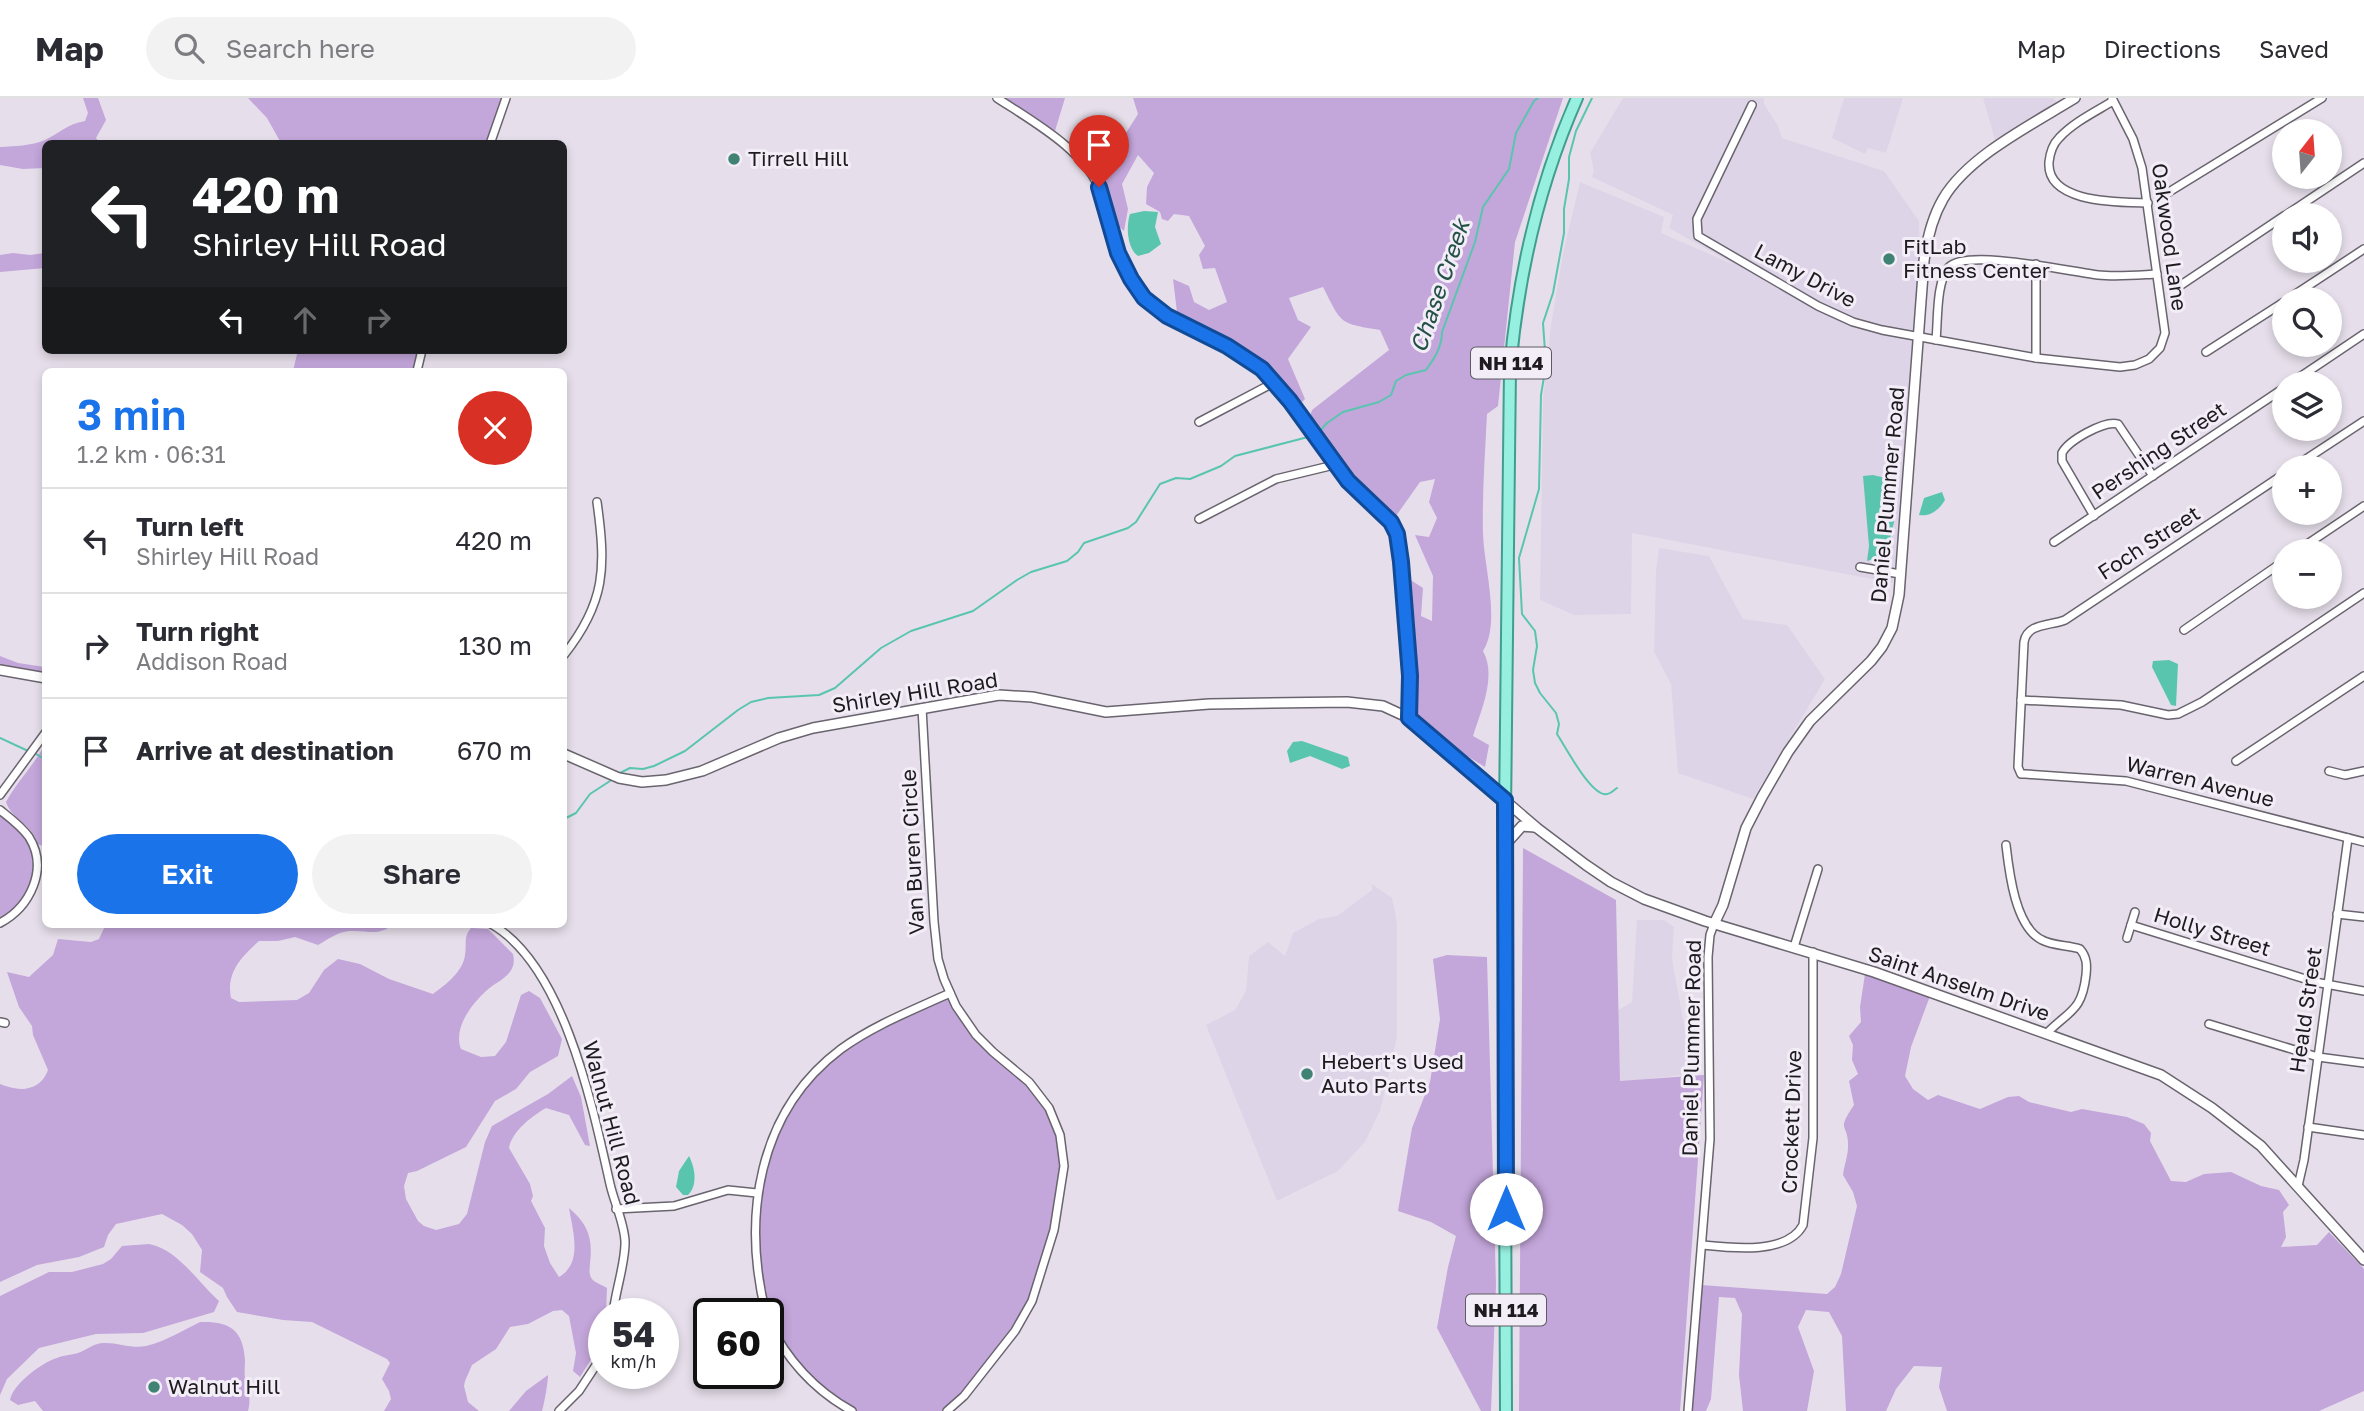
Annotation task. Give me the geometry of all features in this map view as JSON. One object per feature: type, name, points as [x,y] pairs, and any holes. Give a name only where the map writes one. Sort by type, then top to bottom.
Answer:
[{"type":"main road","name":"NH 114","points":[[1506,1411],[1504,846],[1508,416],[1511,354],[1519,292],[1535,218],[1550,166],[1577,98]]},
{"type":"street","points":[[491,140],[506,98]]},
{"type":"street","points":[[997,98],[1056,137],[1092,176],[1101,193],[1112,237],[1124,267],[1150,303],[1167,316],[1240,354],[1262,369],[1275,382],[1335,465],[1363,498],[1391,522],[1397,534],[1410,676],[1409,718]]},
{"type":"street","name":"Daniel Plummer Road","points":[[1688,1411],[1711,1108],[1710,935],[1723,905],[1746,828],[1774,774],[1810,722],[1871,662],[1888,637],[1897,610],[1927,245],[1935,217],[1945,197],[1964,173],[1989,153],[2075,98]]},
{"type":"street","points":[[2169,192],[2322,98]]},
{"type":"street","points":[[2112,99],[2058,139],[2049,159],[2050,173],[2058,186],[2070,194],[2148,203]]},
{"type":"street","name":"Oakwood Lane","points":[[1919,337],[2036,358],[2120,367],[2149,359],[2160,348],[2165,333],[2148,203],[2138,153],[2112,99]]},
{"type":"street","name":"Lamy Drive","points":[[1752,105],[1697,219],[1698,236],[1818,306],[1860,325],[1919,337]]},
{"type":"street","points":[[2304,203],[2364,163]]},
{"type":"street","points":[[2181,285],[2272,225]]},
{"type":"street","points":[[2306,287],[2364,249]]},
{"type":"street","points":[[1936,340],[1941,282],[1950,265],[1961,261],[1993,260],[2036,264],[2101,275],[2157,274]]},
{"type":"street","points":[[2036,264],[2036,358]]},
{"type":"street","points":[[2206,352],[2272,310]]},
{"type":"street","points":[[2309,371],[2364,334]]},
{"type":"street","points":[[1199,422],[1275,382]]},
{"type":"street","name":"Pershing Street","points":[[2054,542],[2272,396]]},
{"type":"street","points":[[2312,455],[2364,421]]},
{"type":"street","points":[[2094,516],[2062,461],[2062,453],[2069,444],[2113,422],[2122,428],[2153,476]]},
{"type":"street","points":[[1199,519],[1276,479],[1335,465]]},
{"type":"street","name":"Foch Street","points":[[2021,700],[2024,642],[2029,630],[2065,620],[2272,482]]},
{"type":"street","points":[[567,650],[586,622],[599,590],[602,545],[597,502]]},
{"type":"street","points":[[2315,539],[2364,506]]},
{"type":"street","points":[[1860,568],[1900,574]]},
{"type":"street","points":[[2184,630],[2272,569]]},
{"type":"street","points":[[2021,700],[2122,705],[2168,715],[2178,714],[2202,702],[2364,593]]},
{"type":"street","points":[[0,670],[42,677]]},
{"type":"street","points":[[2236,761],[2364,676]]},
{"type":"street","name":"Shirley Hill Road","points":[[567,755],[619,778],[642,782],[666,780],[720,764],[792,733],[999,695],[1021,695],[1086,710],[1118,713],[1196,704],[1347,702],[1376,704],[1409,718],[1505,800]]},
{"type":"street","name":"Warren Avenue","points":[[2021,700],[2018,767],[2021,774],[2126,780],[2364,842]]},
{"type":"street","name":"Van Buren Circle","points":[[922,708],[938,959],[950,993],[962,1016],[983,1044],[1029,1082],[1045,1101],[1060,1135],[1064,1166],[1054,1230],[1032,1301],[1015,1331],[972,1387],[947,1411]]},
{"type":"street","points":[[0,795],[42,737]]},
{"type":"street","points":[[2329,771],[2345,775],[2364,771]]},
{"type":"street","name":"Saint Anselm Drive","points":[[1505,800],[1586,865],[1619,887],[1664,907],[1889,977],[2137,1064],[2176,1083],[2250,1136],[2364,1260]]},
{"type":"street","points":[[0,810],[28,837],[34,852],[36,869],[34,886],[27,900],[17,912],[0,923]]},
{"type":"street","points":[[1504,846],[1522,826],[1537,828]]},
{"type":"street","name":"Heald Street","points":[[2298,1186],[2304,1160],[2348,838]]},
{"type":"street","points":[[2006,845],[2011,882],[2027,925],[2043,941],[2080,949],[2086,959],[2085,985],[2080,1002],[2047,1033]]},
{"type":"street","points":[[1794,947],[1818,869]]},
{"type":"street","points":[[2127,938],[2135,912]]},
{"type":"street","points":[[2337,914],[2364,918]]},
{"type":"street","name":"Holly Street","points":[[2131,925],[2328,985],[2364,991]]},
{"type":"street","name":"Walnut Hill Road","points":[[497,928],[523,951],[549,990],[584,1080],[625,1244],[616,1298]]},
{"type":"street","name":"Crockett Drive","points":[[1702,1245],[1728,1247],[1782,1244],[1795,1236],[1805,1221],[1813,1138],[1812,953]]},
{"type":"street","points":[[763,1298],[758,1273],[757,1193],[766,1158],[780,1123],[797,1093],[814,1073],[861,1036],[950,993]]},
{"type":"street","points":[[2209,1024],[2318,1057],[2364,1063]]},
{"type":"street","points":[[2308,1127],[2364,1135]]},
{"type":"street","points":[[616,1209],[674,1206],[718,1192],[757,1193]]},
{"type":"street","points":[[784,1349],[806,1377],[852,1411]]},
{"type":"street","points":[[559,1411],[588,1379]]},
{"type":"shaded area","points":[[83,98],[98,98],[106,120],[96,138],[98,140],[44,140],[68,126],[85,121],[88,113]]},
{"type":"shaded area","points":[[248,98],[506,98],[491,140],[279,140],[267,118]]},
{"type":"shaded area","points":[[1003,98],[1065,98],[1055,131]]},
{"type":"shaded area","points":[[1133,98],[1563,98],[1515,242],[1498,406],[1487,414],[1483,534],[1491,626],[1483,651],[1487,661],[1488,682],[1473,736],[1489,745],[1485,767],[1415,714],[1406,577],[1423,588],[1421,616],[1432,621],[1433,576],[1415,535],[1429,537],[1437,518],[1429,502],[1435,479],[1420,482],[1396,516],[1348,471],[1309,419],[1312,410],[1389,350],[1380,330],[1356,326],[1343,320],[1323,287],[1289,298],[1298,320],[1311,327],[1288,359],[1305,399],[1298,406],[1267,363],[1177,312],[1173,279],[1189,286],[1194,302],[1209,310],[1227,302],[1215,268],[1203,269],[1199,255],[1205,246],[1189,216],[1174,214],[1168,221],[1162,219],[1160,212],[1146,204],[1147,187],[1154,173],[1138,155],[1122,184],[1128,209],[1124,231],[1117,225],[1104,181],[1121,141],[1138,114]]},
{"type":"shaded area","points":[[1623,98],[1764,98],[1764,104],[1782,138],[1884,171],[1919,221],[1920,263],[1893,583],[1632,533],[1631,614],[1574,615],[1540,600],[1543,400],[1551,325],[1563,253],[1580,182],[1664,217],[1661,233],[1737,266],[1669,228],[1673,215],[1592,177],[1594,171],[1590,153]]},
{"type":"shaded area","points":[[1844,98],[1903,98],[1886,153],[1868,148],[1865,154],[1832,138]]},
{"type":"shaded area","points":[[1983,98],[2053,98],[2057,102],[1995,140]]},
{"type":"shaded area","points":[[42,141],[42,168],[23,169],[0,165],[0,147]]},
{"type":"shaded area","points":[[1158,212],[1155,227],[1161,244],[1149,253],[1138,256],[1130,242],[1129,219],[1130,214]]},
{"type":"shaded area","points":[[42,253],[42,268],[0,272],[0,255]]},
{"type":"shaded area","points":[[297,354],[421,354],[418,368],[294,368]]},
{"type":"shaded area","points":[[1873,475],[1894,480],[1894,522],[1886,555],[1867,561],[1869,546],[1863,476]]},
{"type":"shaded area","points":[[1942,492],[1945,500],[1940,507],[1930,514],[1919,515],[1924,498]]},
{"type":"shaded area","points":[[1659,548],[1709,556],[1743,619],[1787,625],[1825,679],[1753,799],[1678,773],[1671,684],[1654,652]]},
{"type":"shaded area","points":[[0,656],[18,663],[42,667],[42,677],[0,670]]},
{"type":"shaded area","points":[[2169,660],[2178,664],[2176,706],[2171,705],[2152,667],[2153,661]]},
{"type":"shaded area","points":[[1302,741],[1348,757],[1350,766],[1342,769],[1310,756],[1290,763],[1287,751],[1293,742]]},
{"type":"shaded area","points":[[42,750],[42,846],[6,802]]},
{"type":"shaded area","points":[[0,810],[22,829],[36,861],[31,893],[0,923]]},
{"type":"shaded area","points":[[1523,848],[1616,900],[1620,1081],[1704,1075],[1680,1411],[1519,1411]]},
{"type":"shaded area","name":"Hebert's Used Auto Parts","points":[[1372,884],[1392,898],[1397,923],[1397,1037],[1380,1111],[1365,1142],[1338,1171],[1277,1201],[1206,1025],[1235,1010],[1246,991],[1249,956],[1268,942],[1285,956],[1293,933],[1319,919],[1337,916],[1372,890]]},
{"type":"shaded area","points":[[1637,920],[1664,920],[1674,927],[1672,959],[1693,1074],[1620,1082],[1618,1010],[1632,1002]]},
{"type":"shaded area","points":[[104,928],[388,928],[378,932],[342,932],[318,945],[295,937],[259,941],[241,959],[233,973],[231,998],[239,1002],[297,1000],[309,993],[324,970],[338,959],[360,964],[389,979],[433,994],[453,978],[461,967],[466,938],[471,928],[488,929],[513,954],[513,967],[469,1010],[459,1033],[461,1049],[481,1057],[495,1056],[506,1042],[521,995],[529,991],[540,998],[562,1039],[558,1056],[530,1072],[516,1089],[495,1101],[466,1147],[408,1173],[404,1186],[406,1199],[418,1221],[424,1226],[436,1230],[459,1224],[467,1214],[485,1142],[492,1126],[548,1094],[572,1076],[581,1097],[590,1146],[585,1145],[569,1115],[546,1108],[518,1130],[509,1148],[530,1184],[533,1196],[531,1201],[545,1228],[544,1246],[559,1277],[571,1264],[574,1255],[569,1208],[588,1232],[591,1277],[607,1288],[607,1298],[588,1298],[588,1364],[580,1377],[573,1371],[576,1353],[569,1316],[562,1310],[553,1311],[528,1324],[510,1327],[496,1349],[472,1365],[464,1386],[468,1402],[479,1411],[384,1411],[391,1399],[382,1379],[390,1363],[387,1359],[312,1322],[237,1312],[223,1288],[200,1272],[202,1250],[192,1234],[162,1214],[116,1224],[104,1247],[79,1257],[37,1265],[0,1282],[0,1084],[28,1088],[40,1083],[48,1070],[33,1035],[32,1026],[19,1007],[7,972],[29,977],[53,955],[58,939],[91,942],[99,939]]},
{"type":"shaded area","points":[[1447,955],[1487,957],[1496,1285],[1491,1411],[1481,1411],[1437,1328],[1456,1236],[1431,1222],[1398,1211],[1412,1128],[1430,1082],[1440,1019],[1433,959]]},
{"type":"shaded area","points":[[1865,974],[1930,996],[1911,1047],[1905,1076],[1913,1089],[1928,1100],[1938,1095],[1980,1109],[2008,1097],[2019,1096],[2029,1102],[2071,1112],[2082,1109],[2127,1117],[2144,1124],[2151,1133],[2150,1141],[2171,1181],[2186,1182],[2204,1174],[2231,1172],[2261,1186],[2279,1190],[2289,1205],[2283,1212],[2286,1237],[2281,1247],[2317,1245],[2329,1232],[2364,1269],[2364,1391],[2319,1411],[1947,1411],[1939,1387],[1942,1367],[1914,1366],[1896,1389],[1886,1411],[1846,1411],[1842,1336],[1829,1312],[1806,1310],[1798,1327],[1814,1371],[1807,1411],[1743,1411],[1739,1375],[1742,1314],[1735,1298],[1719,1297],[1711,1399],[1706,1411],[1688,1411],[1701,1285],[1827,1294],[1835,1287],[1841,1274],[1857,1206],[1853,1192],[1843,1175],[1848,1147],[1844,1124],[1854,1105],[1849,1081],[1858,1074],[1852,1060],[1853,1045],[1849,1036],[1861,1022],[1860,1007]]},
{"type":"shaded area","points":[[950,993],[969,1027],[1040,1094],[1063,1150],[1045,1264],[1015,1331],[947,1411],[852,1411],[806,1377],[784,1345],[784,1298],[762,1298],[756,1239],[766,1158],[797,1093],[842,1049]]},
{"type":"shaded area","points":[[689,1156],[694,1181],[688,1195],[683,1195],[676,1187],[679,1171]]},
{"type":"shaded area","points":[[149,1244],[169,1252],[187,1267],[219,1301],[214,1312],[143,1333],[96,1334],[39,1348],[7,1379],[0,1395],[0,1296],[49,1272],[72,1272],[103,1264],[122,1246]]},
{"type":"shaded area","points":[[200,1322],[219,1323],[233,1329],[238,1335],[244,1350],[248,1411],[43,1411],[35,1401],[18,1405],[10,1400],[16,1387],[36,1369],[62,1356],[103,1343],[146,1346],[167,1339]]},
{"type":"shaded area","points":[[548,1375],[542,1411],[509,1411],[526,1391]]},
{"type":"waterway","name":"Chase Creek","points":[[1319,432],[1343,412],[1379,402],[1391,395],[1396,381],[1406,375],[1426,370],[1432,362],[1475,242],[1483,207],[1509,169],[1516,133],[1538,98]]},
{"type":"waterway","points":[[1592,98],[1576,131],[1569,157],[1564,233],[1553,293],[1543,323],[1546,365],[1541,395],[1539,489],[1519,558],[1522,614],[1535,631],[1537,646],[1533,670],[1535,683],[1556,713],[1559,724],[1557,734],[1587,780],[1601,793],[1608,794],[1617,788]]},
{"type":"waterway","name":"Chase Creek","points":[[620,773],[630,768],[654,766],[685,751],[751,702],[768,698],[819,695],[835,688],[881,648],[911,631],[973,611],[1031,572],[1067,561],[1084,543],[1128,528],[1136,522],[1160,484],[1176,478],[1190,479],[1221,466],[1235,456],[1308,437]]},
{"type":"waterway","name":"Chase Creek","points":[[0,738],[26,750]]},
{"type":"waterway","name":"Chase Creek","points":[[36,754],[42,758]]},
{"type":"waterway","name":"Chase Creek","points":[[567,818],[576,813],[590,794],[610,781]]},
{"type":"place","name":"Tirrell Hill","points":[[734,159]]},
{"type":"place","name":"FitLab Fitness Center","points":[[1889,259]]},
{"type":"place","name":"Hebert's Used Auto Parts","points":[[1307,1074]]},
{"type":"place","name":"Walnut Hill","points":[[154,1387]]},
{"type":"route","points":[[1099,187],[1118,253],[1144,298],[1167,316],[1227,346],[1262,369],[1290,401],[1348,481],[1363,498],[1381,511],[1395,528],[1401,562],[1410,676],[1409,718],[1505,800],[1506,1209]]}]
